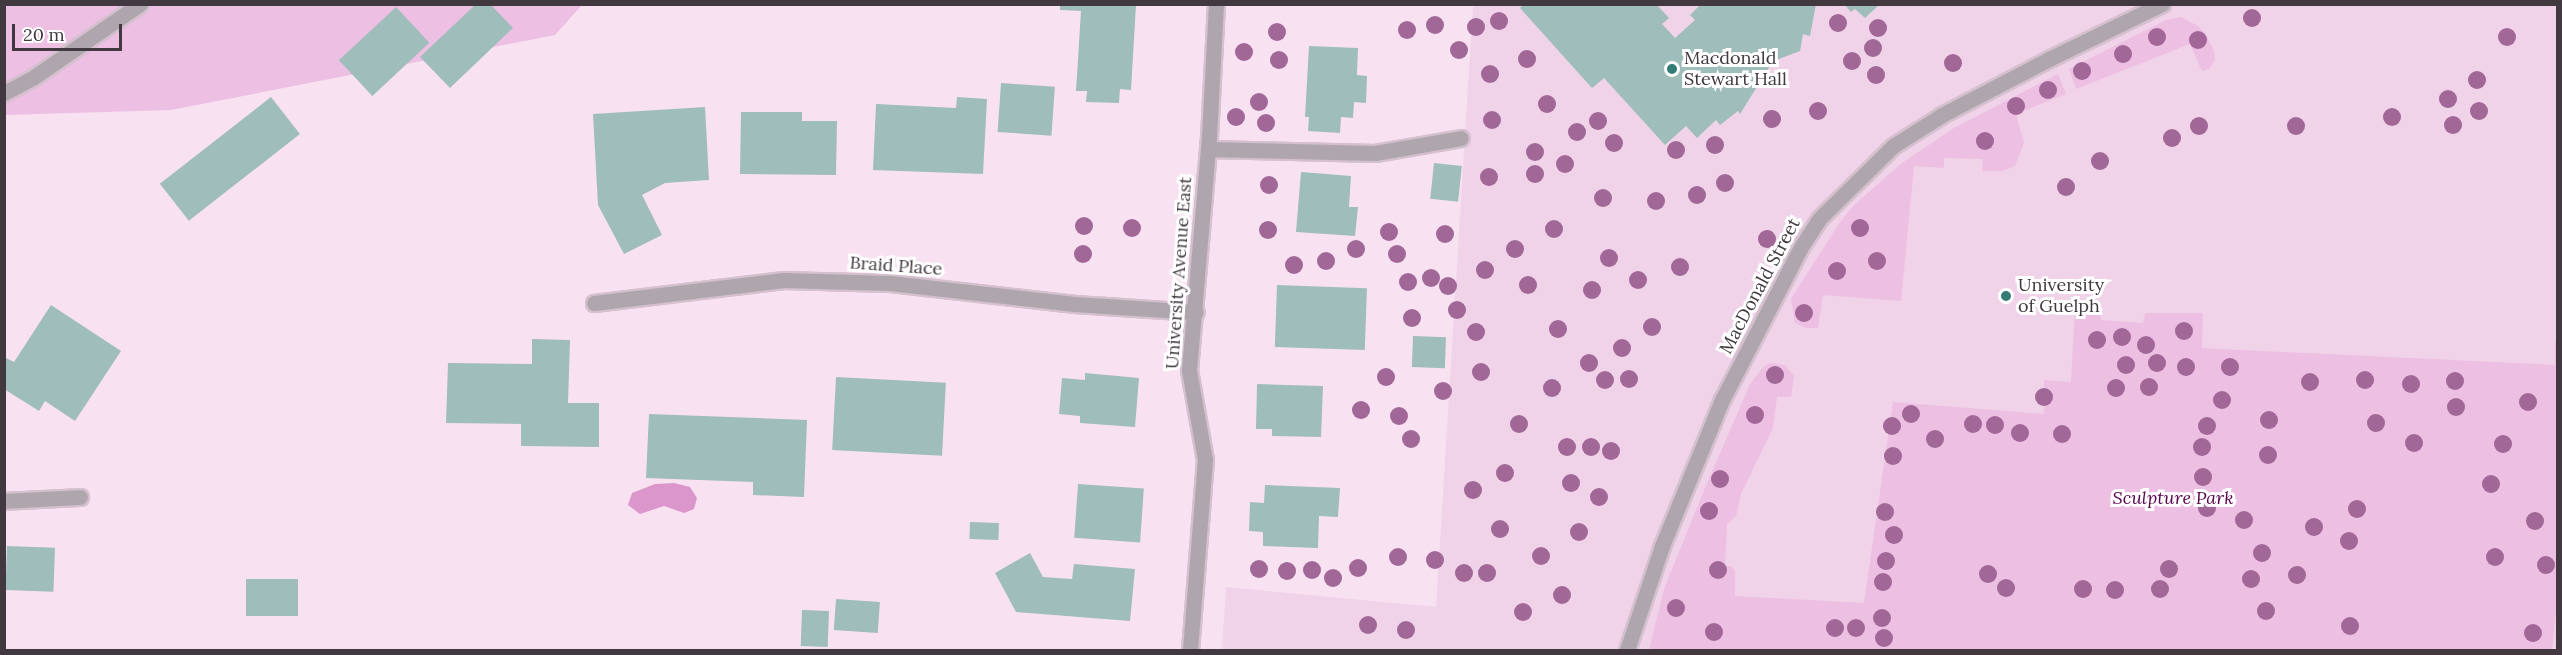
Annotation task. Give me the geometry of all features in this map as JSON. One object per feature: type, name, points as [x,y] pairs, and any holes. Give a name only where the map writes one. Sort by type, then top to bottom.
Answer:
[{"type":"street","points":[[4,93],[34,77],[140,4]]},
{"type":"street","name":"University Avenue East","points":[[1190,651],[1205,460],[1189,369],[1196,312],[1216,4]]},
{"type":"street","name":"MacDonald Street","points":[[1627,651],[1662,546],[1722,400],[1795,256],[1819,219],[1893,146],[1942,115],[2162,4]]},
{"type":"street","points":[[1208,149],[1375,153],[1461,138]]},
{"type":"street","name":"Braid Place","points":[[594,303],[784,280],[890,283],[1075,304],[1196,312]]},
{"type":"street","points":[[4,501],[80,497]]},
{"type":"shaded area","name":"University of Guelph","points":[[1473,5],[2557,5],[2557,650],[1222,650],[1226,587],[1436,607]]},
{"type":"shaded area","points":[[674,483],[690,487],[697,498],[694,509],[684,513],[664,506],[640,514],[628,505],[632,493],[655,484]]},
{"type":"green space","points":[[4,5],[582,5],[555,35],[171,110],[5,115]]},
{"type":"green space","points":[[2181,17],[2198,26],[2205,33],[2214,51],[2215,60],[2209,69],[2202,71],[2190,44],[2076,89],[2069,69],[2166,20]]},
{"type":"green space","points":[[2058,74],[2066,94],[2016,114],[2024,143],[2015,166],[2002,171],[1982,171],[1983,159],[1944,158],[1944,168],[1914,166],[1901,301],[1823,295],[1818,328],[1806,328],[1795,323],[1791,299],[1838,225],[1854,205],[1902,163],[1954,128]]},
{"type":"green space","name":"Sculpture Park","points":[[2075,307],[2100,310],[2101,320],[2143,323],[2145,313],[2203,313],[2202,348],[2555,365],[2555,342],[2557,342],[2558,591],[2552,650],[1649,650],[1664,589],[1750,384],[1763,367],[1770,363],[1785,365],[1794,376],[1791,397],[1777,397],[1773,428],[1741,494],[1736,516],[1727,524],[1725,566],[1731,566],[1735,571],[1735,596],[1864,603],[1893,402],[2044,414],[2044,380],[2071,382]]},
{"type":"building","points":[[476,4],[490,4],[513,28],[450,88],[420,57]]},
{"type":"building","name":"Macdonald Stewart Hall","points":[[1524,4],[1656,4],[1669,18],[1662,24],[1675,38],[1695,20],[1690,15],[1701,4],[1816,4],[1810,36],[1803,34],[1800,51],[1773,61],[1740,114],[1738,111],[1720,125],[1716,120],[1697,138],[1686,126],[1665,145],[1604,78],[1592,88],[1520,8]]},
{"type":"building","points":[[1844,4],[1880,4],[1865,18],[1855,9],[1851,12]]},
{"type":"building","points":[[1060,5],[1136,5],[1131,90],[1120,89],[1119,103],[1086,102],[1087,91],[1076,91],[1081,11],[1060,10]]},
{"type":"building","points":[[396,7],[429,43],[372,96],[339,60]]},
{"type":"building","points":[[1309,46],[1358,48],[1357,75],[1367,76],[1366,103],[1354,102],[1353,118],[1341,117],[1340,133],[1308,131],[1309,117],[1305,117]]},
{"type":"building","points":[[1001,83],[1055,87],[1051,136],[998,132]]},
{"type":"building","points":[[271,97],[300,134],[189,221],[160,184]]},
{"type":"building","points":[[957,97],[987,99],[983,174],[873,170],[876,104],[956,108]]},
{"type":"building","points":[[705,107],[709,180],[665,183],[642,195],[662,235],[624,254],[598,205],[593,114]]},
{"type":"building","points":[[741,112],[802,112],[802,121],[837,121],[836,175],[740,174]]},
{"type":"building","points":[[1434,163],[1462,166],[1458,202],[1430,199]]},
{"type":"building","points":[[1301,172],[1351,176],[1349,207],[1358,207],[1355,236],[1296,232]]},
{"type":"building","points":[[1277,285],[1367,288],[1365,350],[1275,347]]},
{"type":"building","points":[[51,305],[121,351],[75,421],[45,401],[39,411],[4,389],[4,357],[14,362]]},
{"type":"building","points":[[1413,336],[1446,337],[1445,368],[1412,367]]},
{"type":"building","points":[[532,339],[570,340],[568,403],[599,403],[599,447],[521,446],[521,424],[446,423],[448,363],[532,364]]},
{"type":"building","points":[[1085,373],[1139,378],[1135,427],[1080,423],[1080,416],[1059,414],[1062,378],[1085,380]]},
{"type":"building","points":[[836,377],[946,383],[942,456],[832,450]]},
{"type":"building","points":[[1257,384],[1323,386],[1321,437],[1272,436],[1272,429],[1256,429]]},
{"type":"building","points":[[649,414],[807,420],[804,497],[753,495],[753,482],[646,478]]},
{"type":"building","points":[[1078,484],[1144,489],[1140,542],[1074,538]]},
{"type":"building","points":[[1265,485],[1340,488],[1338,517],[1319,516],[1318,548],[1263,546],[1263,532],[1249,531],[1250,502],[1264,503]]},
{"type":"building","points":[[970,522],[999,523],[998,540],[969,539]]},
{"type":"building","points":[[7,546],[55,548],[53,592],[5,590]]},
{"type":"building","points":[[1030,553],[1043,577],[1072,579],[1074,564],[1135,569],[1130,621],[1016,612],[995,573]]},
{"type":"building","points":[[246,579],[298,579],[298,616],[246,616]]},
{"type":"building","points":[[836,599],[880,602],[878,633],[834,630]]},
{"type":"building","points":[[802,610],[829,611],[828,647],[801,646]]},
{"type":"place","name":"Macdonald Stewart Hall","points":[[1672,69]]},
{"type":"place","name":"University of Guelph","points":[[2006,296]]}]
